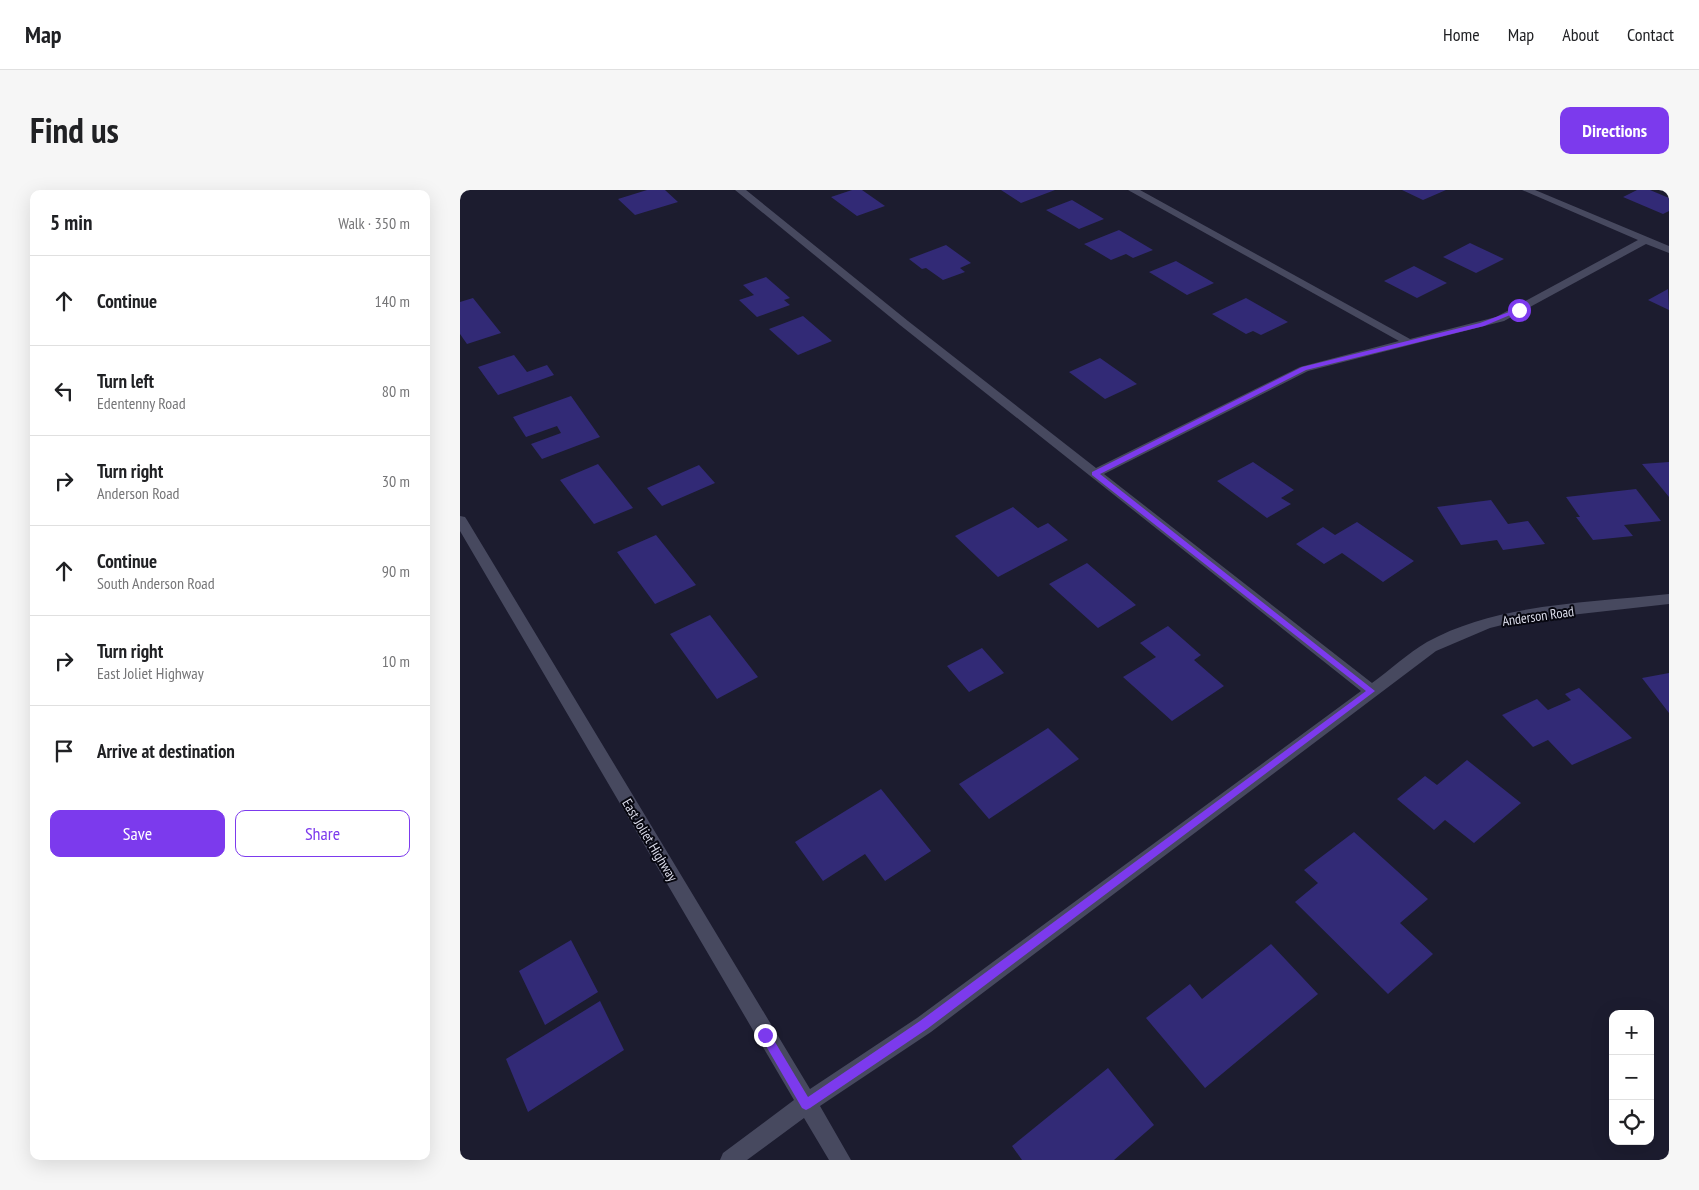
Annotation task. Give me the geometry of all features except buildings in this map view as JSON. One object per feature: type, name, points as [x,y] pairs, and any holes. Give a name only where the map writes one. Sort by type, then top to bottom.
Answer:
[{"type":"street","points":[[740,190],[896,317],[1371,691]]},
{"type":"street","points":[[1133,190],[1408,342]]},
{"type":"street","points":[[1527,190],[1669,250]]},
{"type":"street","points":[[1095,473],[1304,369],[1500,319],[1646,240]]},
{"type":"street","name":"East Joliet Highway","points":[[460,520],[841,1160]]},
{"type":"street","name":"Anderson Road","points":[[730,1160],[806,1104],[924,1025],[1431,647],[1487,623],[1518,616],[1669,599]]},
{"type":"route","points":[[765,1035],[806,1104],[924,1025],[1371,691],[1095,473],[1304,369],[1482,325],[1519,310]]}]
